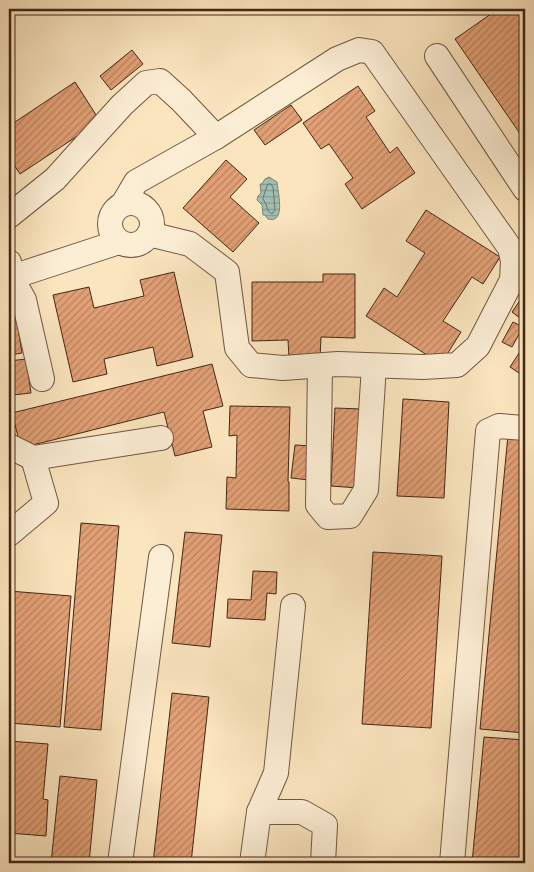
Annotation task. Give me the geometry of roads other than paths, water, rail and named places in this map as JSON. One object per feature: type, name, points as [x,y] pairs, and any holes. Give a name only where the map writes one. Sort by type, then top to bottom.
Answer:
[{"type":"lane","points":[[122,204],[136,203],[146,210],[152,222],[149,234],[144,241],[136,245],[127,245],[119,242],[110,230],[109,222],[111,215],[122,204],[136,182],[216,137],[337,59],[359,50],[372,52],[510,248],[513,261],[512,280],[478,346],[458,365],[283,368],[252,365],[237,348],[227,272],[190,244],[149,234]]},
{"type":"lane","points":[[436,56],[525,189]]},
{"type":"lane","points":[[9,216],[55,179],[122,105],[146,83],[160,81],[216,137]]},
{"type":"lane","points":[[42,379],[24,300],[9,272],[119,242]]},
{"type":"lane","points":[[320,366],[318,506],[328,517],[350,516],[366,490],[374,366]]},
{"type":"lane","points":[[452,863],[488,431],[498,426],[525,428]]},
{"type":"lane","points":[[9,446],[32,458],[160,438]]},
{"type":"lane","points":[[9,534],[46,503],[32,458]]},
{"type":"lane","points":[[120,863],[161,557]]},
{"type":"lane","points":[[252,863],[259,812],[276,773],[293,606]]},
{"type":"lane","points":[[259,812],[302,812],[325,826],[324,863]]},
{"type":"water","points":[[269,177],[277,182],[280,207],[277,217],[274,219],[268,219],[263,215],[262,205],[257,200],[261,193],[260,184]]}]
